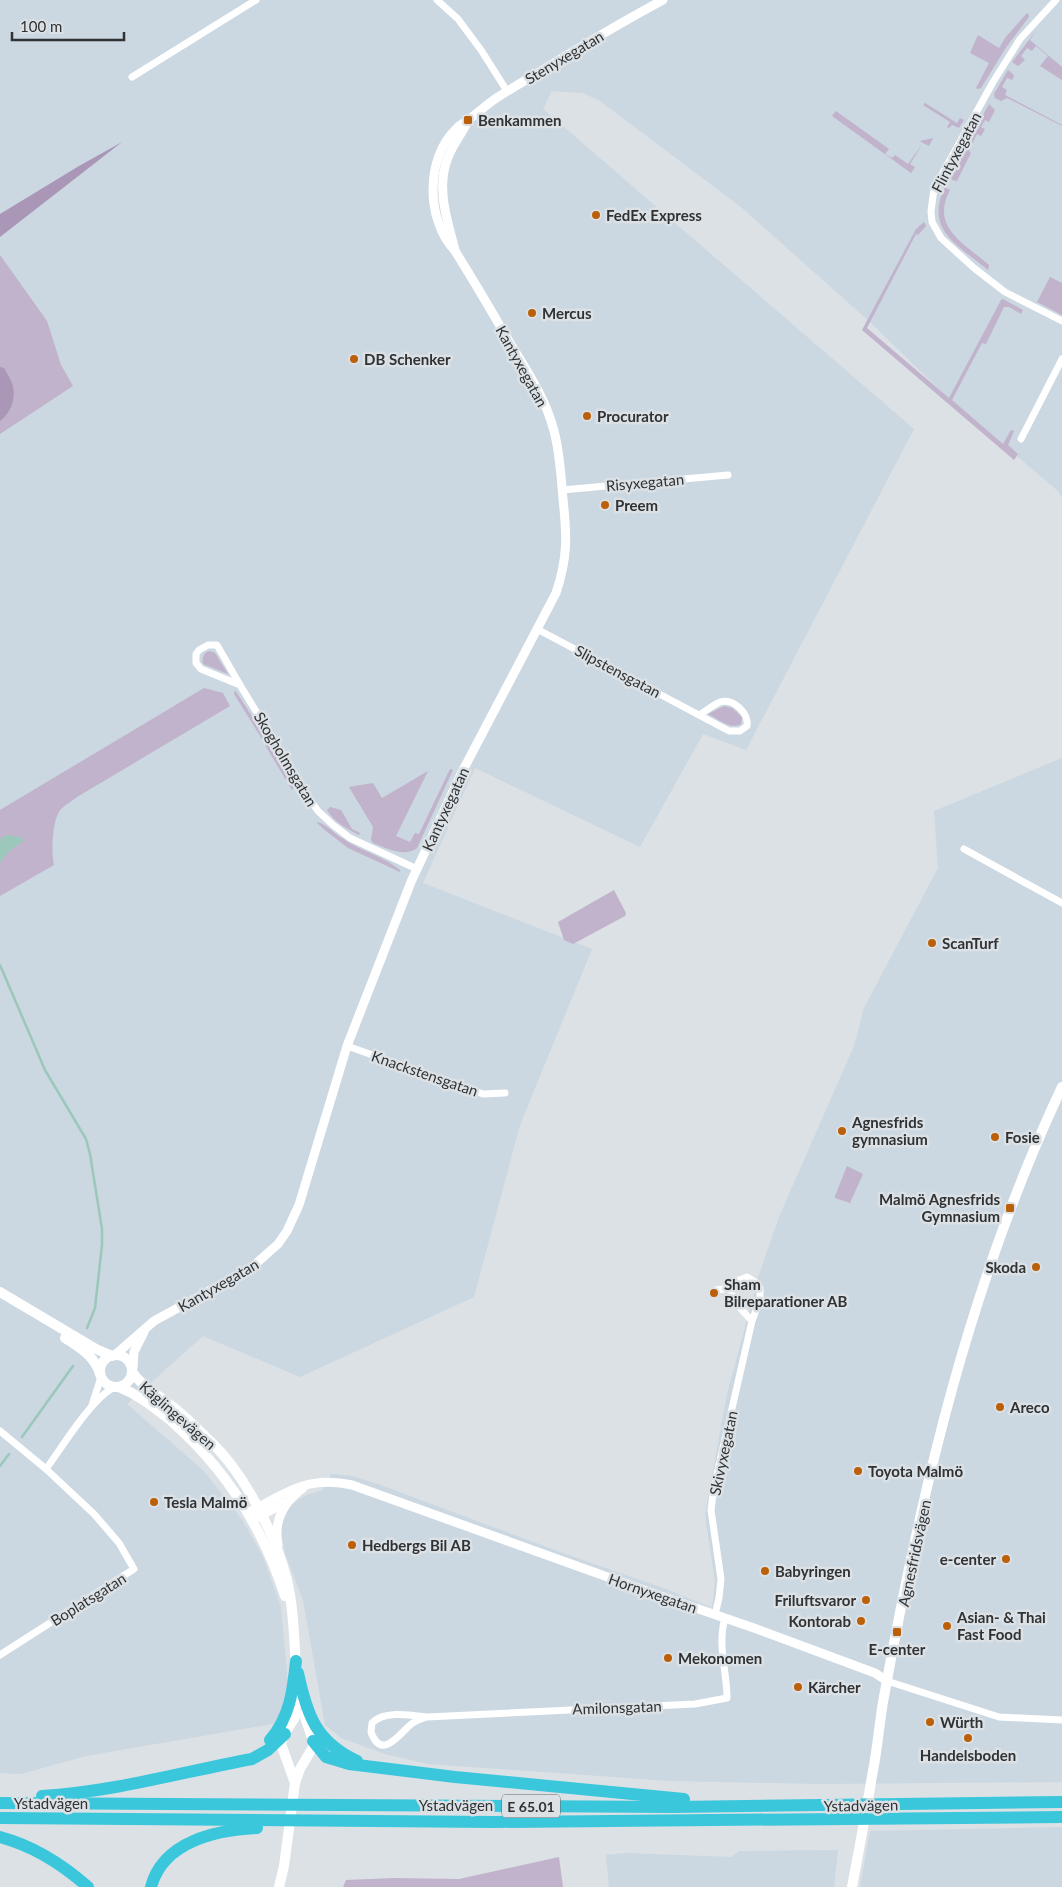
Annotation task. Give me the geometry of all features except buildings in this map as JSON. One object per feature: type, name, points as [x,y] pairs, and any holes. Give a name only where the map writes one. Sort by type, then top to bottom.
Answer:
[{"type":"highway","points":[[222,1764],[254,1753],[269,1741],[278,1730],[289,1709],[296,1661]]},
{"type":"highway","points":[[296,1661],[305,1703],[317,1730],[326,1741],[340,1752],[368,1766]]},
{"type":"highway","points":[[0,1797],[84,1792],[252,1759],[268,1750],[286,1734]]},
{"type":"highway","points":[[312,1740],[324,1755],[333,1760],[368,1766],[454,1777],[764,1806]]},
{"type":"highway","name":"Ystadvägen","points":[[0,1803],[674,1807],[1062,1802]]},
{"type":"highway","name":"Ystadvägen","points":[[0,1818],[354,1821],[724,1821],[1062,1818]]},
{"type":"highway","points":[[151,1887],[157,1872],[175,1851],[202,1838],[221,1832],[246,1829],[333,1826],[354,1821]]},
{"type":"highway","points":[[0,1838],[23,1844],[41,1853],[88,1887]]},
{"type":"main road","name":"Agnesfridsvägen","points":[[852,1887],[873,1775],[887,1681],[940,1432],[964,1346],[1010,1208],[1037,1141],[1062,1087]]},
{"type":"main road","points":[[0,1292],[96,1350],[124,1357],[128,1360],[133,1371],[127,1384],[117,1387],[106,1384],[91,1356],[20,1305]]},
{"type":"main road","points":[[101,1375],[102,1364],[113,1355]]},
{"type":"main road","name":"Käglingevägen","points":[[133,1371],[140,1382],[169,1404],[213,1443],[239,1477],[255,1514],[293,1621]]},
{"type":"main road","name":"Käglingevägen","points":[[117,1387],[143,1398],[188,1436],[215,1465],[255,1514],[280,1558],[287,1581],[293,1621],[298,1689],[295,1717],[282,1741],[282,1748],[295,1783]]},
{"type":"main road","name":"Käglingevägen","points":[[279,1887],[288,1840],[295,1783],[300,1769],[312,1750],[312,1740],[298,1689]]},
{"type":"main road","points":[[286,1734],[296,1729],[303,1730],[312,1740]]},
{"type":"street","points":[[132,77],[256,0]]},
{"type":"street","points":[[437,0],[458,19],[481,50],[507,91]]},
{"type":"street","name":"Stenyxegatan","points":[[434,167],[448,138],[456,128],[507,91],[599,35],[663,0]]},
{"type":"street","name":"Flintyxegatan","points":[[1056,0],[1020,39],[993,82],[934,188],[931,211],[936,231],[961,258],[1005,292],[1062,321]]},
{"type":"street","name":"Stenyxegatan","points":[[444,170],[449,155],[468,120]]},
{"type":"street","name":"Kantyxegatan","points":[[113,1355],[154,1321],[251,1268],[278,1244],[287,1231],[299,1205],[347,1046],[417,869],[461,774],[556,593],[566,559],[566,534],[559,452],[554,430],[538,390],[455,251],[446,242],[434,207],[434,167]]},
{"type":"street","name":"Kantyxegatan","points":[[444,170],[443,203],[455,251]]},
{"type":"street","points":[[1022,439],[1062,358]]},
{"type":"street","name":"Risyxegatan","points":[[562,490],[728,475]]},
{"type":"street","name":"Slipstensgatan","points":[[537,629],[729,731],[740,731],[747,726],[748,722],[742,710],[728,702],[718,703],[699,714]]},
{"type":"street","name":"Skogholmsgatan","points":[[240,685],[201,669],[195,658],[199,650],[208,645],[217,645],[318,811],[332,825],[350,838],[417,869]]},
{"type":"street","points":[[964,850],[1062,903]]},
{"type":"street","name":"Knackstensgatan","points":[[347,1046],[483,1094],[505,1093]]},
{"type":"street","name":"Skivyxegatan","points":[[715,1615],[720,1598],[721,1579],[712,1510],[714,1486],[752,1321],[761,1293],[758,1284],[747,1277],[738,1281],[731,1288],[716,1290]]},
{"type":"street","points":[[731,1288],[735,1300],[752,1321]]},
{"type":"street","name":"Kantyxegatan","points":[[133,1371],[134,1352],[137,1344],[143,1333],[154,1321]]},
{"type":"street","points":[[92,1407],[101,1375]]},
{"type":"street","points":[[46,1469],[92,1407],[109,1390],[117,1387]]},
{"type":"street","name":"Boplatsgatan","points":[[0,1431],[46,1469],[108,1529],[134,1570],[1,1654]]},
{"type":"street","name":"Hornyxegatan","points":[[255,1514],[291,1490],[313,1483],[330,1481],[352,1485],[725,1618],[875,1673],[887,1681],[999,1717],[1062,1720]]},
{"type":"street","points":[[280,1558],[277,1540],[278,1516],[296,1494],[313,1483]]},
{"type":"street","points":[[255,1514],[289,1501]]},
{"type":"street","name":"Amilonsgatan","points":[[427,1717],[413,1722],[394,1741],[387,1745],[377,1742],[371,1732],[372,1723],[383,1716],[407,1715],[427,1717],[695,1704],[727,1698],[721,1644],[721,1632],[725,1618]]},
{"type":"shaded area","points":[[0,0],[1062,0],[1062,498],[1058,491],[948,398],[870,322],[741,207],[600,101],[583,93],[552,91],[543,109],[914,429],[746,750],[703,734],[640,847],[475,768],[423,883],[592,949],[520,1125],[474,1297],[300,1377],[203,1336],[127,1404],[204,1471],[243,1521],[263,1557],[281,1607],[288,1684],[278,1723],[86,1756],[21,1774],[0,1773]]},
{"type":"shaded area","points":[[1027,13],[1029,17],[1007,46],[981,88],[977,89],[989,63],[970,53],[978,35],[999,48],[1005,38]]},
{"type":"shaded area","points":[[1036,31],[1030,40],[1062,67],[1062,80],[1040,66],[1048,56],[1036,46],[1032,51],[1027,48],[1021,56],[1025,60],[1018,66],[1012,62]]},
{"type":"shaded area","points":[[1008,70],[1014,77],[1012,80],[1007,78],[1002,87],[1007,90],[1005,95],[1062,126],[1007,98],[1001,101],[995,98],[994,94]]},
{"type":"shaded area","points":[[925,103],[957,123],[960,118],[964,120],[959,128],[952,125],[949,128],[947,127],[950,122],[923,105]]},
{"type":"shaded area","points":[[989,104],[995,110],[989,122],[985,120],[981,127],[985,129],[981,136],[977,134],[972,144],[969,141]]},
{"type":"shaded area","points":[[836,111],[889,149],[885,154],[892,158],[895,155],[908,164],[923,143],[910,164],[915,167],[911,173],[832,116]]},
{"type":"shaded area","points":[[933,138],[929,146],[920,141]]},
{"type":"shaded area","points":[[122,142],[0,237],[0,214]]},
{"type":"shaded area","points":[[965,149],[970,150],[969,152],[971,153],[957,181],[952,180],[950,177]]},
{"type":"shaded area","points":[[945,187],[950,190],[945,203],[944,214],[947,224],[960,241],[989,265],[988,270],[956,244],[941,226],[939,215],[940,202]]},
{"type":"shaded area","points":[[924,222],[926,226],[918,235],[916,234],[867,328],[949,398],[1001,300],[1003,299],[1023,310],[1021,314],[1009,307],[1004,307],[986,344],[982,343],[952,400],[1003,444],[1011,430],[1014,431],[1008,445],[1018,454],[1014,460],[862,330],[916,229]]},
{"type":"shaded area","points":[[0,255],[47,321],[61,365],[73,386],[0,434]]},
{"type":"shaded area","points":[[1050,277],[1062,283],[1062,315],[1037,302]]},
{"type":"shaded area","points":[[0,367],[4,368],[8,375],[14,392],[9,410],[0,421]]},
{"type":"shaded area","points":[[210,651],[215,653],[228,674],[203,664],[204,656]]},
{"type":"shaded area","points":[[204,688],[223,693],[230,706],[77,797],[61,809],[54,828],[54,865],[0,896],[0,810]]},
{"type":"shaded area","points":[[235,690],[264,735],[262,739],[234,694]]},
{"type":"shaded area","points":[[724,706],[732,708],[742,717],[741,724],[728,725],[708,714]]},
{"type":"shaded area","points":[[265,745],[270,745],[295,786],[292,790]]},
{"type":"shaded area","points":[[1062,758],[1062,1782],[818,1784],[670,1781],[428,1764],[385,1754],[341,1738],[325,1725],[303,1600],[285,1553],[282,1536],[282,1526],[289,1506],[304,1496],[322,1490],[331,1474],[352,1476],[378,1484],[560,1552],[666,1589],[712,1608],[715,1582],[705,1515],[727,1394],[759,1275],[779,1217],[854,1046],[864,1008],[938,868],[934,811]]},
{"type":"shaded area","points":[[450,769],[453,770],[417,848],[412,851],[401,852],[373,843],[371,840],[373,827],[349,787],[373,783],[382,798],[428,771],[396,836],[410,842],[415,833],[419,834]]},
{"type":"shaded area","points":[[330,807],[341,810],[352,829],[360,833],[359,835],[337,822],[327,810]]},
{"type":"shaded area","points":[[316,822],[326,826],[349,843],[394,865],[400,872],[348,848]]},
{"type":"shaded area","points":[[6,835],[21,837],[24,841],[10,850],[0,863],[0,839]]},
{"type":"shaded area","points":[[614,890],[626,913],[625,916],[573,944],[564,940],[558,922]]},
{"type":"shaded area","points":[[847,1166],[863,1174],[850,1203],[835,1198]]},
{"type":"shaded area","points":[[1062,1827],[1062,1887],[860,1887],[870,1831]]},
{"type":"shaded area","points":[[838,1850],[834,1887],[609,1887],[606,1855],[626,1853],[731,1857],[740,1851]]},
{"type":"shaded area","points":[[559,1857],[563,1887],[343,1887],[346,1880],[394,1878],[459,1879]]},
{"type":"waterway","points":[[0,965],[45,1070],[86,1139],[90,1154],[102,1229],[102,1245],[95,1308],[87,1328]]},
{"type":"waterway","points":[[22,1437],[73,1366]]},
{"type":"waterway","points":[[0,1466],[9,1454]]},
{"type":"place","name":"Benkammen","points":[[468,120]]},
{"type":"place","name":"FedEx Express","points":[[596,215]]},
{"type":"place","name":"Mercus","points":[[532,313]]},
{"type":"place","name":"DB Schenker","points":[[354,359]]},
{"type":"place","name":"Procurator","points":[[587,416]]},
{"type":"place","name":"Preem","points":[[605,505]]},
{"type":"place","name":"ScanTurf","points":[[932,943]]},
{"type":"place","name":"Agnesfrids gymnasium","points":[[842,1131]]},
{"type":"place","name":"Fosie","points":[[995,1137]]},
{"type":"place","name":"Malmö Agnesfrids Gymnasium","points":[[1010,1208]]},
{"type":"place","name":"Skoda","points":[[1036,1267]]},
{"type":"place","name":"Sham Bilreparationer AB","points":[[714,1293]]},
{"type":"place","name":"Areco","points":[[1000,1407]]},
{"type":"place","name":"Toyota Malmö","points":[[858,1471]]},
{"type":"place","name":"Tesla Malmö","points":[[154,1502]]},
{"type":"place","name":"Hedbergs Bil AB","points":[[352,1545]]},
{"type":"place","name":"e-center","points":[[1006,1559]]},
{"type":"place","name":"Babyringen","points":[[765,1571]]},
{"type":"place","name":"Friluftsvaror","points":[[866,1600]]},
{"type":"place","name":"Kontorab","points":[[861,1621]]},
{"type":"place","name":"Asian- & Thai Fast Food","points":[[947,1626]]},
{"type":"place","name":"E-center","points":[[897,1632]]},
{"type":"place","name":"Mekonomen","points":[[668,1658]]},
{"type":"place","name":"Kärcher","points":[[798,1687]]},
{"type":"place","name":"Würth","points":[[930,1722]]},
{"type":"place","name":"Handelsboden","points":[[968,1738]]}]
